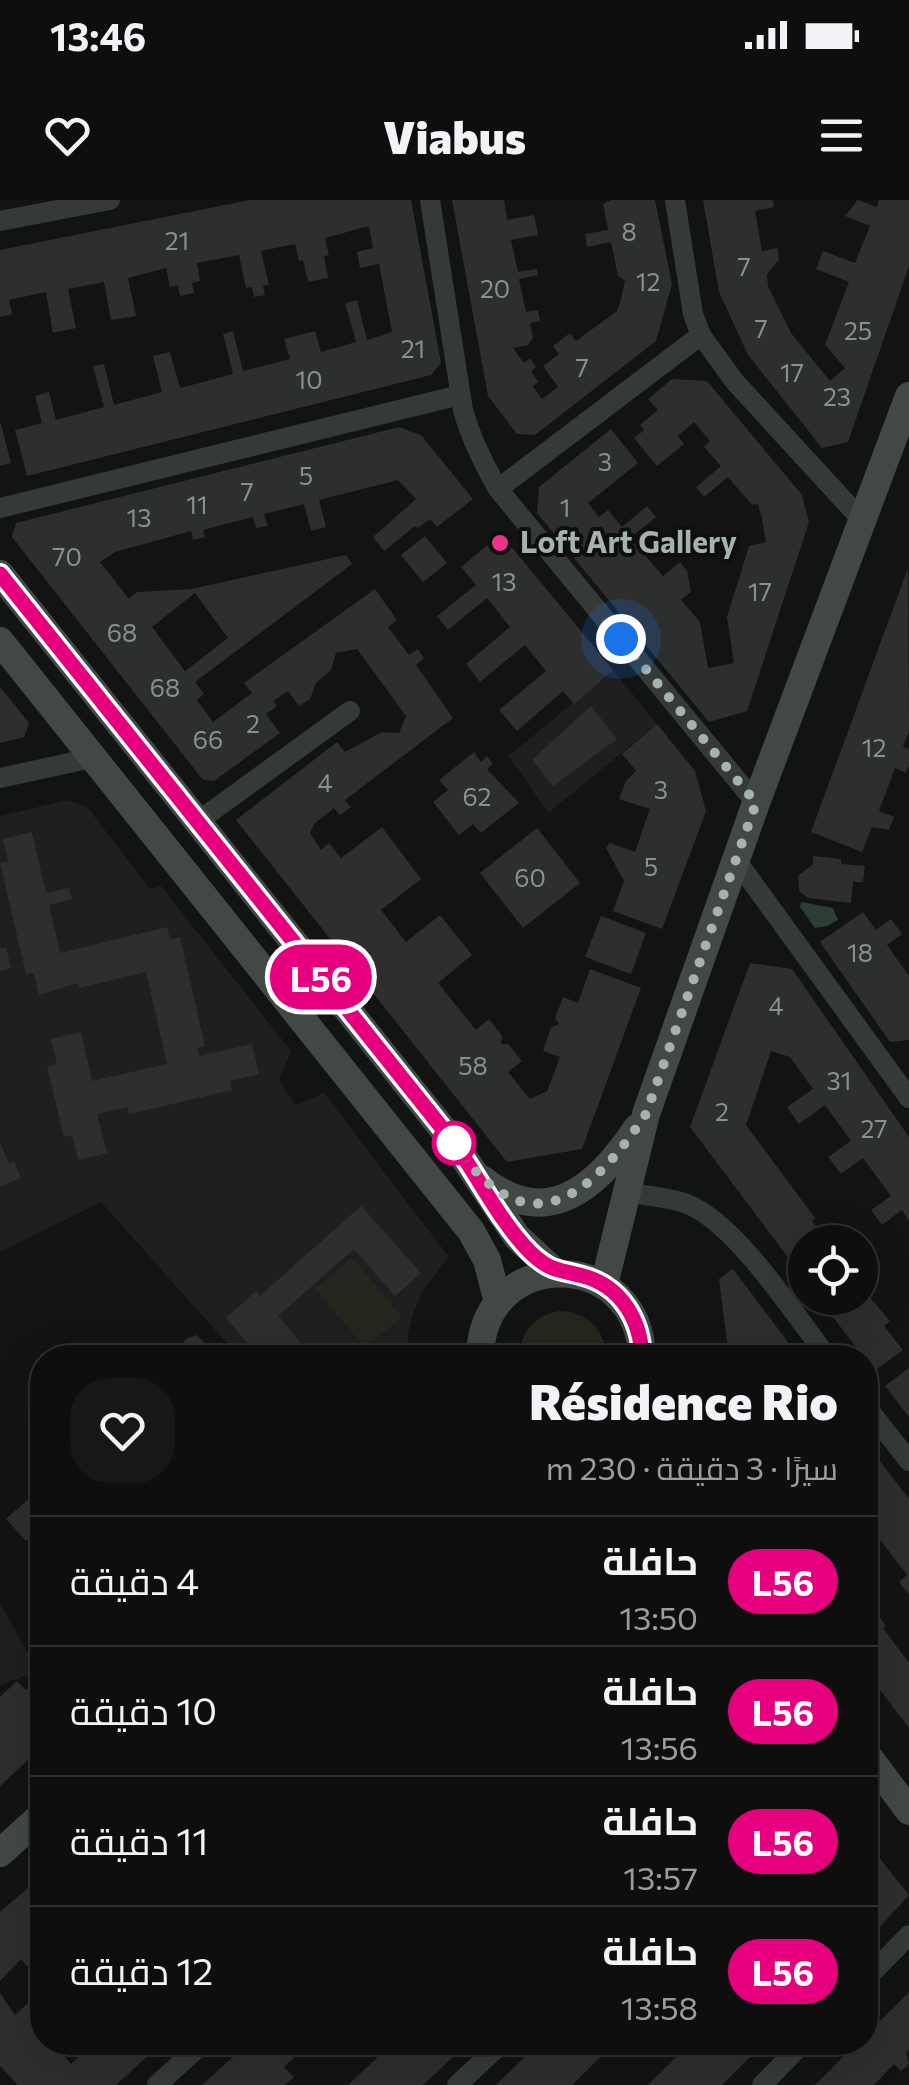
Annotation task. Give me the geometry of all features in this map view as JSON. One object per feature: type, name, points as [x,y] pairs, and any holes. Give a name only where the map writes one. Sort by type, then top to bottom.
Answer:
[{"type":"main road","points":[[604,1285],[646,1114],[861,519],[903,434],[909,396]]},
{"type":"main road","points":[[0,574],[478,1176],[517,1237],[556,1272]]},
{"type":"main road","points":[[0,641],[471,1231],[487,1260],[498,1302]]},
{"type":"main road","points":[[478,1176],[500,1192],[527,1202],[561,1199],[585,1188],[597,1177],[646,1114]]},
{"type":"main road","points":[[482,1345],[484,1327],[498,1302],[526,1280],[556,1272],[584,1276],[604,1285],[630,1311],[640,1345]]},
{"type":"main road","points":[[878,1769],[909,1811]]},
{"type":"main road","points":[[0,1853],[30,1826]]},
{"type":"street","points":[[0,220],[110,200]]},
{"type":"street","points":[[430,200],[460,395],[471,438],[498,488],[756,803]]},
{"type":"street","points":[[675,200],[693,314],[701,335],[735,382],[861,519]]},
{"type":"street","points":[[498,488],[701,335]]},
{"type":"street","points":[[0,508],[460,395]]},
{"type":"street","points":[[196,822],[350,710]]},
{"type":"street","points":[[0,778],[92,758]]},
{"type":"street","points":[[736,860],[909,1098]]},
{"type":"street","points":[[885,1065],[909,1064]]},
{"type":"street","points":[[626,1192],[687,1204],[715,1221],[745,1252],[818,1345]]},
{"type":"street","points":[[878,1422],[909,1461]]},
{"type":"street","points":[[878,1967],[909,1936]]},
{"type":"street","points":[[158,2085],[190,2055]]},
{"type":"street","points":[[457,2085],[489,2055]]},
{"type":"street","points":[[762,2085],[791,2055]]},
{"type":"shaded area","points":[[613,670],[657,724],[548,813],[509,756]]},
{"type":"shaded area","points":[[68,800],[88,808],[150,889],[161,886],[291,1051],[279,1081],[296,1105],[324,1093],[449,1257],[423,1290],[413,1314],[408,1345],[228,1345],[101,1202],[0,1252],[0,816]]},
{"type":"shaded area","points":[[801,902],[833,908],[838,920],[815,928],[800,907]]},
{"type":"shaded area","points":[[352,1258],[402,1317],[369,1345],[363,1345],[316,1289]]},
{"type":"shaded area","points":[[559,1311],[578,1315],[593,1324],[604,1345],[522,1345],[530,1326]]},
{"type":"shaded area","points":[[0,1603],[30,1657],[30,1674],[0,1685]]},
{"type":"building","points":[[250,200],[411,200],[441,363],[431,375],[27,476],[15,430],[42,423],[35,396],[49,392],[56,420],[104,407],[93,366],[104,364],[114,405],[162,392],[153,356],[170,352],[180,388],[233,374],[223,334],[233,331],[243,371],[290,359],[284,339],[315,331],[321,352],[356,342],[345,303],[357,300],[367,340],[392,332],[379,264],[360,268],[357,252],[373,248],[369,226],[325,238],[328,278],[308,282],[295,244],[261,251],[269,285],[263,286],[265,295],[254,297],[252,287],[246,288],[239,255],[197,263],[200,281],[192,283],[194,293],[180,296],[178,285],[170,287],[166,268],[128,278],[136,316],[111,320],[104,282],[68,289],[76,328],[53,333],[46,292],[9,300],[12,314],[0,317],[0,250]]},
{"type":"building","points":[[452,200],[504,200],[507,220],[534,215],[538,235],[511,240],[518,272],[537,269],[538,275],[519,279],[526,312],[538,310],[540,321],[530,323],[533,338],[528,345],[513,348],[524,363],[530,358],[536,367],[531,371],[538,382],[533,386],[542,399],[558,387],[543,366],[559,354],[553,346],[570,333],[576,341],[617,311],[621,299],[625,281],[618,276],[611,242],[587,247],[585,234],[608,230],[603,204],[611,200],[655,200],[672,284],[656,341],[535,435],[517,434],[488,396]]},
{"type":"building","points":[[703,200],[773,200],[774,207],[755,211],[762,251],[778,248],[779,259],[767,275],[768,286],[791,333],[830,381],[845,368],[825,345],[849,282],[816,269],[823,251],[855,263],[870,226],[845,216],[858,200],[877,207],[879,200],[909,200],[909,266],[848,442],[822,448],[748,355],[719,292]]},
{"type":"building","points":[[672,379],[707,381],[802,495],[809,522],[747,711],[709,722],[537,513],[539,487],[611,429],[638,463],[588,503],[599,517],[608,510],[622,527],[647,506],[656,517],[630,538],[663,576],[680,562],[687,571],[691,592],[681,600],[700,622],[708,668],[734,663],[727,617],[749,546],[766,542],[762,519],[758,504],[752,505],[728,477],[704,497],[696,487],[721,466],[704,447],[710,441],[694,422],[678,436],[684,444],[657,466],[634,438],[644,430],[640,425],[658,410],[648,399]]},
{"type":"building","points":[[0,425],[11,463],[0,466]]},
{"type":"building","points":[[399,427],[421,435],[473,499],[437,527],[430,519],[384,551],[373,537],[416,499],[398,480],[319,500],[326,527],[311,531],[304,504],[264,514],[268,526],[256,528],[253,517],[203,530],[205,537],[193,540],[191,531],[115,552],[100,562],[129,599],[137,592],[192,589],[346,555],[352,564],[195,682],[204,694],[197,700],[213,722],[252,693],[244,683],[375,589],[397,620],[388,627],[409,655],[418,649],[424,658],[416,665],[453,718],[345,800],[351,807],[340,815],[334,808],[314,824],[310,833],[321,850],[329,843],[341,858],[382,827],[421,879],[381,910],[406,942],[440,915],[472,955],[438,983],[476,1030],[489,1019],[502,1036],[501,1044],[508,1044],[522,1061],[508,1072],[530,1099],[547,1091],[560,1057],[543,1051],[551,1028],[559,1024],[555,1018],[563,997],[578,1003],[590,969],[641,988],[582,1149],[507,1162],[236,820],[337,742],[345,752],[382,732],[399,733],[406,716],[357,649],[336,653],[331,670],[316,683],[310,699],[299,706],[288,691],[273,701],[277,706],[266,714],[280,733],[214,781],[203,780],[12,537],[16,523]],"holes":[[[195,593],[228,638],[185,671],[152,627]]]},
{"type":"building","points":[[501,534],[613,670],[574,704],[563,691],[517,731],[499,710],[546,671],[525,645],[480,682],[466,664],[510,627],[487,598],[448,630],[437,616],[476,585],[461,567]]},
{"type":"building","points":[[425,536],[447,563],[423,582],[401,555]]},
{"type":"building","points":[[908,568],[909,731],[903,747],[909,749],[909,765],[906,773],[895,768],[879,811],[894,817],[889,830],[872,827],[862,852],[811,832]]},
{"type":"building","points":[[0,687],[29,723],[24,737],[0,743]]},
{"type":"building","points":[[591,706],[617,739],[553,786],[532,760]]},
{"type":"building","points":[[657,724],[695,771],[706,811],[662,929],[613,911],[624,881],[606,848],[610,843],[635,852],[650,809],[619,799],[626,781],[636,771],[622,754]]},
{"type":"building","points":[[474,752],[481,762],[487,756],[493,764],[487,769],[519,803],[481,833],[473,824],[459,835],[433,802],[448,790],[439,780]]},
{"type":"building","points":[[537,828],[580,883],[523,928],[480,873]]},
{"type":"building","points":[[32,832],[46,893],[69,888],[72,899],[49,905],[60,953],[167,927],[170,940],[180,937],[205,1046],[197,1048],[199,1056],[252,1044],[259,1074],[230,1081],[232,1090],[129,1114],[128,1107],[97,1114],[107,1153],[78,1160],[72,1135],[64,1137],[47,1067],[57,1064],[51,1039],[81,1032],[92,1081],[167,1064],[146,972],[79,988],[78,983],[39,995],[34,973],[26,974],[0,863],[8,861],[3,839]]},
{"type":"building","points":[[813,856],[865,866],[863,882],[853,882],[851,903],[808,898],[799,891],[798,876],[813,864]]},
{"type":"building","points":[[863,912],[876,930],[891,919],[902,934],[887,945],[909,976],[909,1040],[890,1042],[820,942]]},
{"type":"building","points":[[601,916],[646,933],[631,974],[585,957]]},
{"type":"building","points":[[6,947],[11,968],[0,971],[0,949]]},
{"type":"building","points":[[750,963],[792,969],[909,1137],[909,1221],[902,1210],[882,1225],[871,1210],[891,1196],[863,1158],[841,1174],[828,1157],[851,1141],[825,1105],[799,1124],[787,1107],[813,1089],[790,1057],[771,1051],[746,1125],[815,1218],[812,1221],[815,1225],[788,1225],[788,1257],[690,1127]]},
{"type":"building","points":[[0,1143],[21,1178],[0,1187]]},
{"type":"building","points":[[361,1206],[421,1273],[395,1296],[354,1249],[278,1316],[303,1345],[249,1345],[226,1318],[256,1291],[260,1296]]},
{"type":"building","points":[[733,1269],[790,1345],[727,1345],[719,1279]]},
{"type":"building","points":[[878,1307],[890,1321],[884,1326],[903,1350],[878,1368],[878,1345],[854,1345],[831,1315],[878,1315]]},
{"type":"building","points":[[197,1335],[206,1345],[182,1345]]},
{"type":"building","points":[[909,1368],[909,1417],[885,1386]]},
{"type":"building","points":[[878,1459],[909,1499],[909,1595],[899,1582],[907,1575],[878,1537]]},
{"type":"building","points":[[30,1498],[30,1538],[26,1541],[6,1519]]},
{"type":"building","points":[[878,1615],[909,1663],[909,1728],[878,1687]]},
{"type":"building","points":[[17,1681],[26,1690],[30,1686],[30,1758],[0,1786],[0,1697]]},
{"type":"building","points":[[878,1856],[909,1895],[878,1929]]},
{"type":"building","points":[[30,1886],[30,1970],[21,1959],[0,1981],[0,1912]]},
{"type":"building","points":[[909,1992],[909,2064],[901,2071],[894,2064],[874,2085],[815,2085],[845,2055],[878,2055],[878,2023]]},
{"type":"building","points":[[0,1993],[15,2015],[30,2001],[30,2055],[63,2055],[71,2064],[80,2055],[149,2055],[116,2085],[18,2085],[0,2066]]},
{"type":"building","points":[[235,2055],[297,2055],[284,2067],[294,2077],[285,2085],[202,2085]]},
{"type":"building","points":[[380,2055],[455,2055],[423,2085],[348,2085]]},
{"type":"building","points":[[527,2055],[603,2055],[572,2085],[496,2085]]},
{"type":"building","points":[[678,2055],[752,2055],[722,2085],[648,2085]]},
{"type":"bus line","name":"L56","points":[[0,574],[454,1143],[517,1237],[556,1272],[591,1278],[610,1289],[634,1318],[641,1345]]},
{"type":"place","name":"Loft Art Gallery","points":[[500,543]]},
{"type":"route","points":[[454,1143],[490,1186],[535,1203],[561,1199],[585,1188],[618,1154],[646,1114],[756,803],[621,639]]}]
